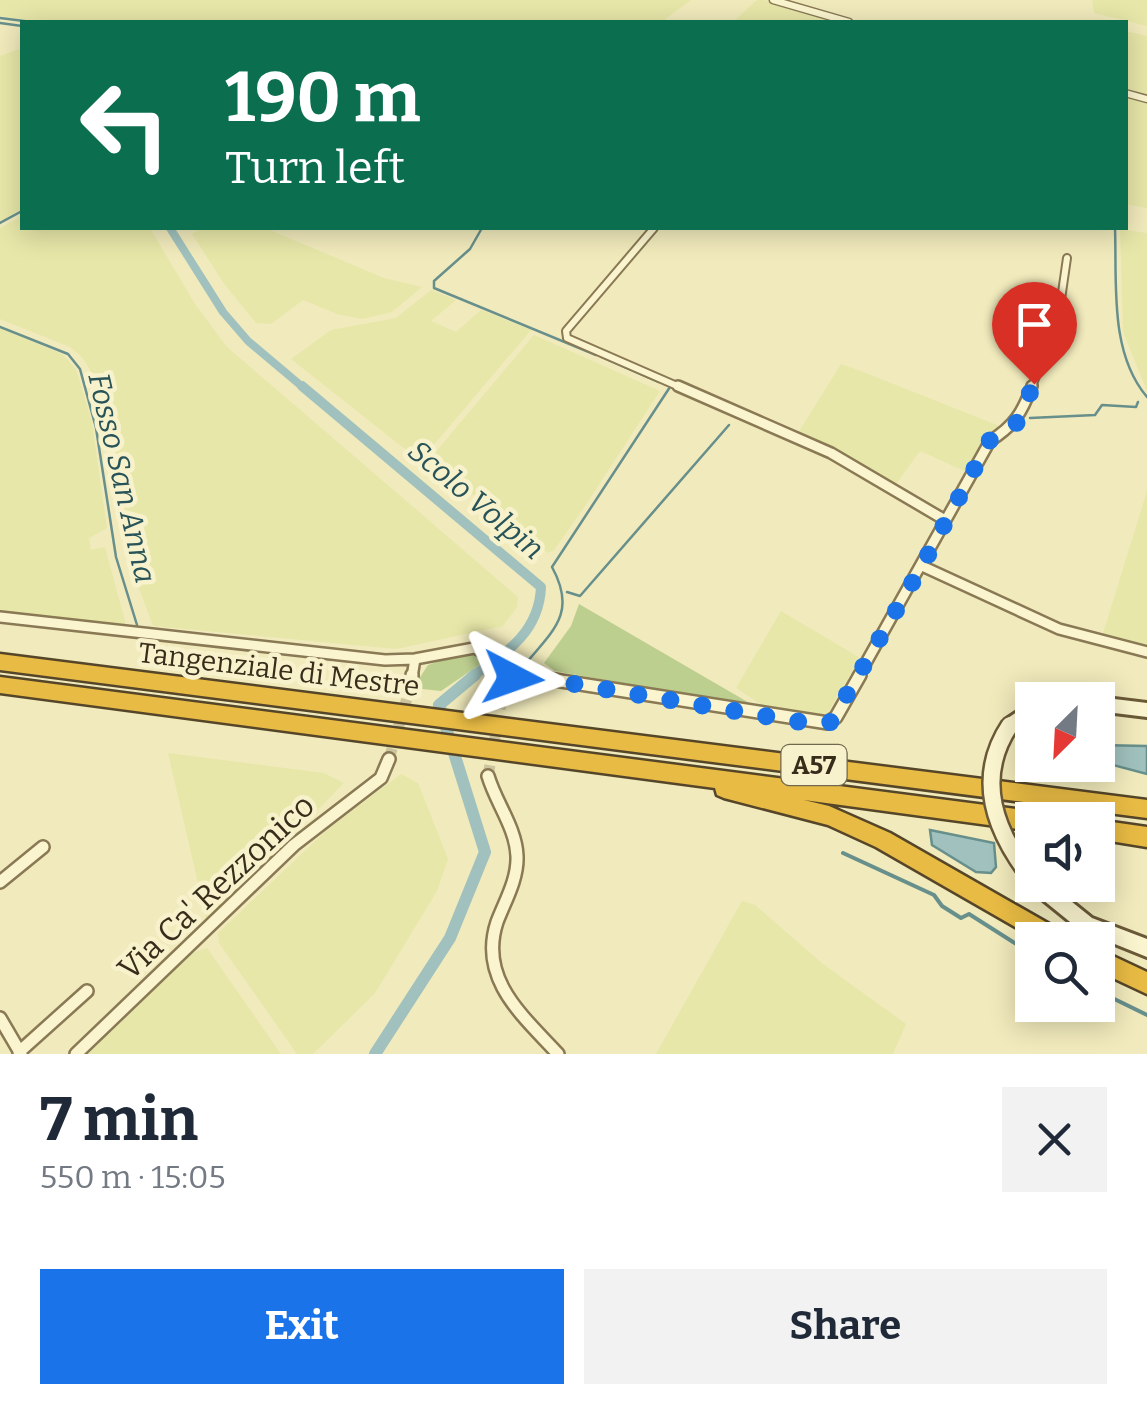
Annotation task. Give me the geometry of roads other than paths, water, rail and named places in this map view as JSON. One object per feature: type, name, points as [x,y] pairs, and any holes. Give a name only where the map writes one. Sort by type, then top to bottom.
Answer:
[{"type":"highway","name":"Tangenziale di Mestre","points":[[0,662],[1147,809]]},
{"type":"highway","name":"Tangenziale di Mestre","points":[[0,685],[578,760]]},
{"type":"highway","name":"A57","points":[[578,760],[1015,818]]},
{"type":"highway","name":"A57","points":[[578,760],[764,796],[829,816],[918,856],[1028,922]]},
{"type":"highway","points":[[1115,833],[1147,838]]},
{"type":"highway","points":[[1115,968],[1147,983]]},
{"type":"main road","points":[[1115,706],[1147,710]]},
{"type":"main road","points":[[1015,721],[998,741],[991,760],[990,796],[1002,834],[1015,854]]},
{"type":"main road","points":[[1058,902],[1086,924],[1147,948]]},
{"type":"street","points":[[773,0],[842,20]]},
{"type":"street","points":[[652,230],[566,331],[567,338],[832,453],[945,520]]},
{"type":"street","points":[[0,616],[384,660],[415,659],[464,649],[487,654],[511,672],[825,724],[836,717],[990,440],[1010,429],[1020,417],[1058,320],[1068,258]]},
{"type":"street","points":[[922,566],[1058,629],[1147,652]]},
{"type":"street","points":[[410,688],[415,659]]},
{"type":"street","points":[[502,698],[511,672]]},
{"type":"street","name":"Via Ca' Rezzonico","points":[[76,1054],[294,845],[382,778],[388,760]]},
{"type":"street","points":[[488,776],[517,853],[512,882],[490,939],[488,955],[493,975],[502,991],[558,1054]]},
{"type":"street","points":[[0,882],[43,847]]},
{"type":"street","points":[[0,1018],[20,1053],[87,990]]},
{"type":"water","points":[[1115,745],[1147,746],[1147,774],[1115,766]]},
{"type":"water","points":[[930,830],[994,843],[996,867],[991,873],[976,872],[932,845]]},
{"type":"waterway","points":[[0,18],[20,20]]},
{"type":"waterway","points":[[0,23],[20,26]]},
{"type":"waterway","points":[[0,223],[20,212]]},
{"type":"waterway","name":"Scolo Volpin","points":[[171,230],[223,312],[248,341],[305,389]]},
{"type":"waterway","points":[[481,230],[470,249],[434,281],[434,288],[596,355]]},
{"type":"waterway","points":[[1115,230],[1121,338],[1126,359],[1147,397]]},
{"type":"waterway","name":"Fosso San Anna","points":[[0,327],[68,354],[80,369],[96,428],[116,557],[137,625]]},
{"type":"waterway","points":[[602,357],[659,382]]},
{"type":"waterway","name":"Scolo Volpin","points":[[302,386],[541,587],[539,603],[527,629],[508,650],[471,677]]},
{"type":"waterway","points":[[527,662],[554,629],[562,607],[559,582],[552,567],[670,387]]},
{"type":"waterway","points":[[1030,418],[1095,415],[1102,405],[1136,407],[1138,402]]},
{"type":"waterway","points":[[567,592],[580,596],[729,425]]},
{"type":"waterway","name":"Scolo Volpin","points":[[375,1054],[450,938],[485,852],[439,705],[475,675]]},
{"type":"waterway","points":[[843,853],[934,895],[942,906],[961,918],[969,914],[1015,943]]},
{"type":"waterway","points":[[1115,999],[1147,1015]]},
{"type":"tunnel","points":[[389,759],[410,688]]},
{"type":"tunnel","points":[[488,776],[502,698]]}]
